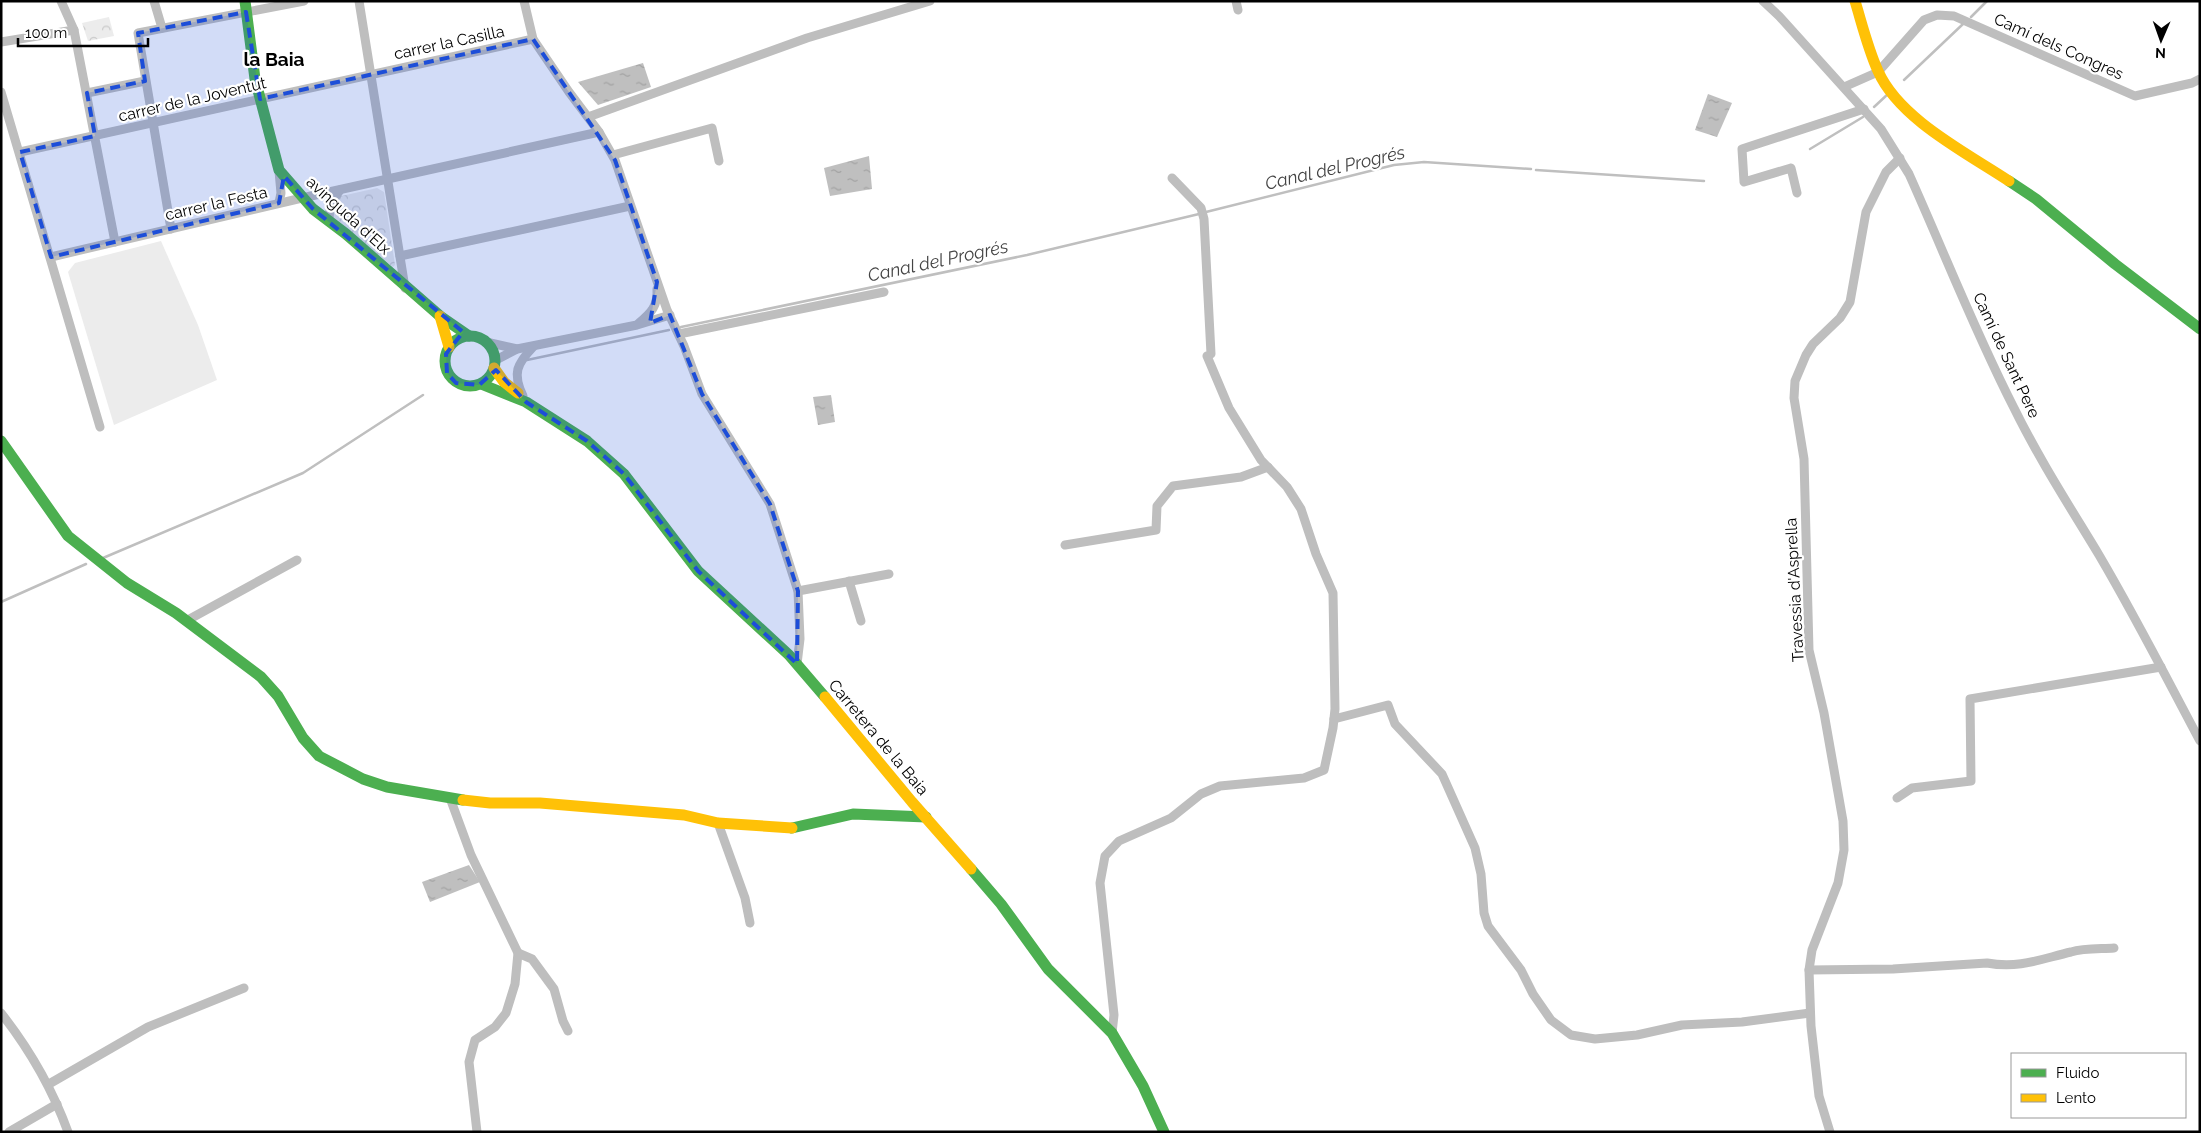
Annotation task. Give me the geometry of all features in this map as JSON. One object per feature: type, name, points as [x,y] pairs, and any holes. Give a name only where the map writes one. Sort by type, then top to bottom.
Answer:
[{"type":"main road","points":[[1854,1],[1878,72],[1899,102],[1922,124],[2036,199],[2115,264],[2200,329]]},
{"type":"main road","name":"avinguda d'Elx","points":[[246,7],[255,79],[279,170],[302,198],[329,222],[440,316],[469,336]]},
{"type":"main road","points":[[440,316],[449,347]]},
{"type":"main road","points":[[469,336],[483,339],[486,342],[492,348],[495,364],[492,374],[481,384],[472,387],[456,383],[447,373],[445,363],[449,347],[455,340],[469,336]]},
{"type":"main road","name":"Carretera de la Baia","points":[[495,364],[509,387],[587,441],[624,474],[698,571],[764,630],[797,664],[1001,904],[1048,969],[1112,1033],[1143,1086],[1164,1132]]},
{"type":"main road","name":"Carretera de la Baia","points":[[481,384],[494,387],[519,401],[525,399]]},
{"type":"main road","points":[[1,441],[68,536],[127,583],[186,621],[261,677],[278,696],[302,738],[319,756],[363,779],[387,787],[490,803],[540,803],[684,815],[718,823],[755,827],[793,828],[854,814],[926,817]]},
{"type":"street","points":[[61,1],[74,30],[115,242]]},
{"type":"street","points":[[154,1],[162,28]]},
{"type":"street","points":[[171,228],[138,33],[246,7],[304,1]]},
{"type":"street","points":[[359,1],[406,288]]},
{"type":"street","points":[[524,1],[533,39],[599,132],[612,155],[669,312],[702,394],[770,504],[798,591],[800,639],[797,664]]},
{"type":"street","points":[[588,117],[807,38],[930,1]]},
{"type":"street","name":"Camí de Sant Pere","points":[[1763,1],[1864,109],[1881,129],[1900,158],[1913,182],[1974,325],[2014,409],[2051,479],[2099,556],[2200,741]]},
{"type":"street","name":"Camí dels Congres","points":[[1844,87],[1878,72],[1924,20],[1936,15],[1954,16],[2135,96],[2192,83],[2200,79]]},
{"type":"street","points":[[1,42],[74,30]]},
{"type":"street","name":"carrer la Casilla","points":[[371,74],[533,39]]},
{"type":"street","name":"carrer de la Joventut","points":[[20,152],[371,74]]},
{"type":"street","points":[[86,92],[145,81]]},
{"type":"street","points":[[1,92],[52,257],[100,427]]},
{"type":"street","points":[[1797,193],[1791,168],[1744,182],[1742,149],[1864,109]]},
{"type":"street","points":[[612,155],[712,128],[719,161]]},
{"type":"street","name":"carrer la Festa","points":[[52,257],[279,203],[599,132]]},
{"type":"street","name":"Travessia d'Asprella","points":[[1830,1132],[1819,1096],[1810,1013],[1810,970],[1812,950],[1838,882],[1844,840],[1843,821],[1824,713],[1809,650],[1804,459],[1794,398],[1795,380],[1813,344],[1840,318],[1850,302],[1866,212],[1886,172],[1900,158]]},
{"type":"street","points":[[279,170],[281,193],[279,203]]},
{"type":"street","points":[[1112,1033],[1114,1015],[1100,884],[1105,856],[1119,842],[1171,818],[1201,794],[1220,786],[1304,778],[1324,770],[1334,719],[1333,593],[1316,554],[1301,509],[1288,487],[1261,460],[1229,408],[1209,355],[1202,208],[1172,178]]},
{"type":"street","points":[[329,222],[329,210],[332,200],[340,190]]},
{"type":"street","points":[[400,256],[630,206]]},
{"type":"street","points":[[637,325],[653,311],[658,298],[658,282]]},
{"type":"street","points":[[679,334],[884,292]]},
{"type":"street","points":[[486,342],[518,349],[533,347],[637,325],[669,312]]},
{"type":"street","points":[[525,399],[516,374],[522,359],[533,347]]},
{"type":"street","points":[[495,364],[518,349]]},
{"type":"street","points":[[1066,545],[1156,530],[1157,506],[1173,486],[1241,477],[1268,467]]},
{"type":"street","points":[[186,621],[297,560]]},
{"type":"street","points":[[798,591],[889,574]]},
{"type":"street","points":[[849,582],[861,621]]},
{"type":"street","points":[[1897,798],[1912,788],[1971,780],[1970,699],[2161,667]]},
{"type":"street","points":[[1334,719],[1388,705],[1395,724],[1442,774],[1475,848],[1481,874],[1484,913],[1488,926],[1520,970],[1533,994],[1551,1020],[1571,1035],[1595,1039],[1637,1035],[1682,1025],[1742,1022],[1810,1013]]},
{"type":"street","points":[[450,798],[472,855],[518,953],[515,984],[506,1013],[495,1027],[475,1040],[469,1062],[477,1132]]},
{"type":"street","points":[[718,823],[745,898],[750,923]]},
{"type":"street","points":[[1810,970],[1893,969],[1987,963],[2002,966],[2042,961],[2072,951],[2114,948]]},
{"type":"street","points":[[518,953],[532,959],[554,989],[563,1021],[568,1031]]},
{"type":"street","points":[[49,1084],[148,1027],[244,988]]},
{"type":"street","points":[[1,1013],[24,1041],[49,1084],[68,1132]]},
{"type":"street","points":[[9,1132],[57,1104]]},
{"type":"highlighted area","points":[[246,12],[260,99],[533,39],[615,160],[657,282],[650,323],[670,315],[702,394],[770,504],[798,591],[797,664],[698,571],[624,474],[587,441],[526,402],[496,370],[479,385],[456,383],[447,373],[446,354],[463,332],[313,209],[284,176],[279,203],[51,257],[20,152],[95,136],[87,93],[145,81],[138,33]]},
{"type":"green space","points":[[109,17],[114,36],[88,41],[82,23]]},
{"type":"green space","points":[[377,188],[384,192],[395,265],[393,267],[331,216],[337,197]]},
{"type":"green space","points":[[161,241],[198,325],[217,380],[114,425],[68,272],[75,263]]},
{"type":"water","points":[[643,63],[651,87],[598,105],[578,82]]},
{"type":"water","points":[[1708,94],[1732,103],[1717,137],[1695,130]]},
{"type":"water","points":[[869,156],[872,189],[830,196],[824,168]]},
{"type":"water","points":[[831,395],[835,422],[818,425],[813,397]]},
{"type":"water","points":[[469,865],[480,882],[430,902],[422,882]]},
{"type":"waterway","name":"Canal del Progrés","points":[[1971,17],[1987,1]]},
{"type":"waterway","name":"Canal del Progrés","points":[[1904,80],[1963,24]]},
{"type":"waterway","name":"Canal del Progrés","points":[[1874,107],[1888,94]]},
{"type":"waterway","name":"Canal del Progrés","points":[[1810,149],[1863,117]]},
{"type":"waterway","name":"Canal del Progrés","points":[[1206,212],[1394,165],[1424,162],[1531,169]]},
{"type":"waterway","name":"Canal del Progrés","points":[[1536,170],[1704,181]]},
{"type":"waterway","name":"Canal del Progrés","points":[[681,327],[1027,255],[1199,214]]},
{"type":"waterway","points":[[527,360],[669,330]]},
{"type":"waterway","points":[[103,558],[303,473],[423,395]]},
{"type":"waterway","points":[[1,602],[86,564]]},
{"type":"traffic: fast","points":[[245,1],[255,79],[279,170],[313,209],[346,234],[440,316],[469,336]]},
{"type":"traffic: fast","points":[[2009,181],[2036,199],[2115,264],[2200,329]]},
{"type":"traffic: fast","points":[[465,336],[475,336],[488,343],[495,356],[495,361],[495,366],[488,379],[475,386],[465,386],[456,382],[449,375],[445,366],[445,356],[449,347],[456,340],[465,336]]},
{"type":"traffic: fast","points":[[481,384],[526,402],[587,441],[624,474],[698,571],[789,655],[825,697]]},
{"type":"traffic: fast","points":[[1,441],[68,536],[127,583],[176,613],[261,677],[278,696],[303,738],[319,756],[363,779],[387,787],[463,800]]},
{"type":"traffic: fast","points":[[792,828],[853,814],[926,817]]},
{"type":"traffic: fast","points":[[971,869],[1001,904],[1048,969],[1112,1033],[1143,1086],[1164,1132]]},
{"type":"traffic: slow","points":[[1855,1],[1878,71],[1901,105],[1936,134],[2009,181]]},
{"type":"traffic: slow","points":[[440,316],[449,347]]},
{"type":"traffic: slow","points":[[494,368],[504,382],[518,393]]},
{"type":"traffic: slow","points":[[825,697],[912,802],[971,869]]},
{"type":"traffic: slow","points":[[463,800],[490,803],[540,803],[684,815],[718,823],[792,828]]},
{"type":"district","name":"la Baia","points":[[274,59]]}]
